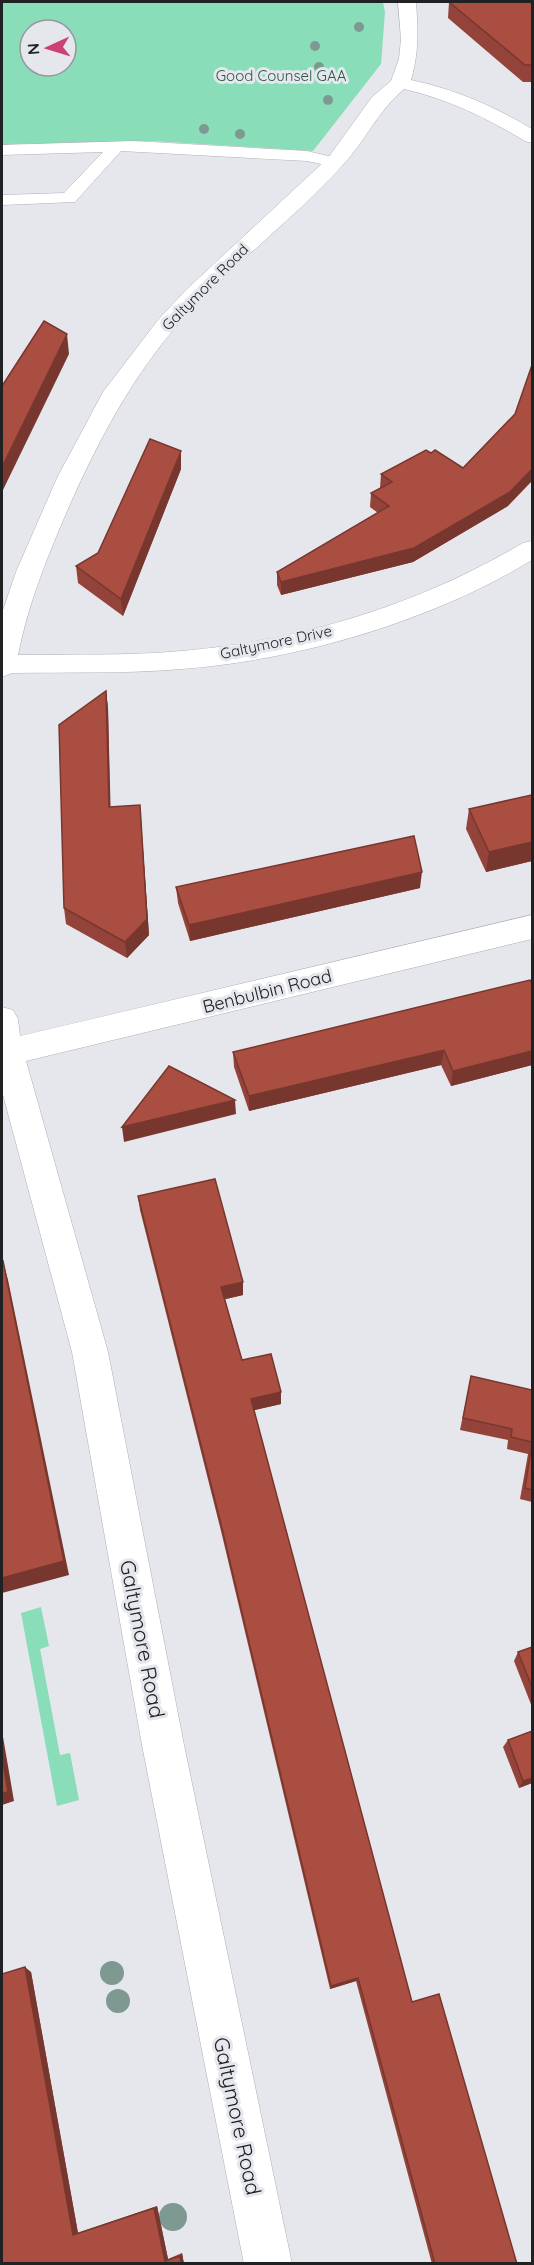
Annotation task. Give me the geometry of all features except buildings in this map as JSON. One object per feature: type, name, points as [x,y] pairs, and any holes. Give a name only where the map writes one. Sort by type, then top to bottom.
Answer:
[{"type":"street","points":[[407,2],[410,39],[408,59],[400,83],[447,93],[506,120],[532,137]]},
{"type":"street","name":"Galtymore Road","points":[[2,666],[12,620],[29,572],[69,478],[115,392],[166,325],[194,295],[335,162],[379,102],[400,83]]},
{"type":"street","name":"Galtymore Drive","points":[[2,666],[185,660],[285,643],[380,618],[428,600],[474,582],[532,549]]},
{"type":"street","name":"Benbulbin Road","points":[[3,1042],[83,1036],[532,927]]},
{"type":"street","name":"Galtymore Road","points":[[3,1042],[90,1352],[165,1757],[268,2264]]},
{"type":"lane","points":[[2,150],[117,146],[307,156],[335,162]]},
{"type":"lane","points":[[2,200],[69,198],[117,146]]},
{"type":"green space","name":"Good Counsel GAA","points":[[2,2],[383,2],[385,12],[381,64],[313,151],[152,141],[2,144]]},
{"type":"green space","points":[[41,1607],[49,1646],[40,1649],[60,1755],[70,1753],[79,1800],[57,1806],[21,1613]]}]
